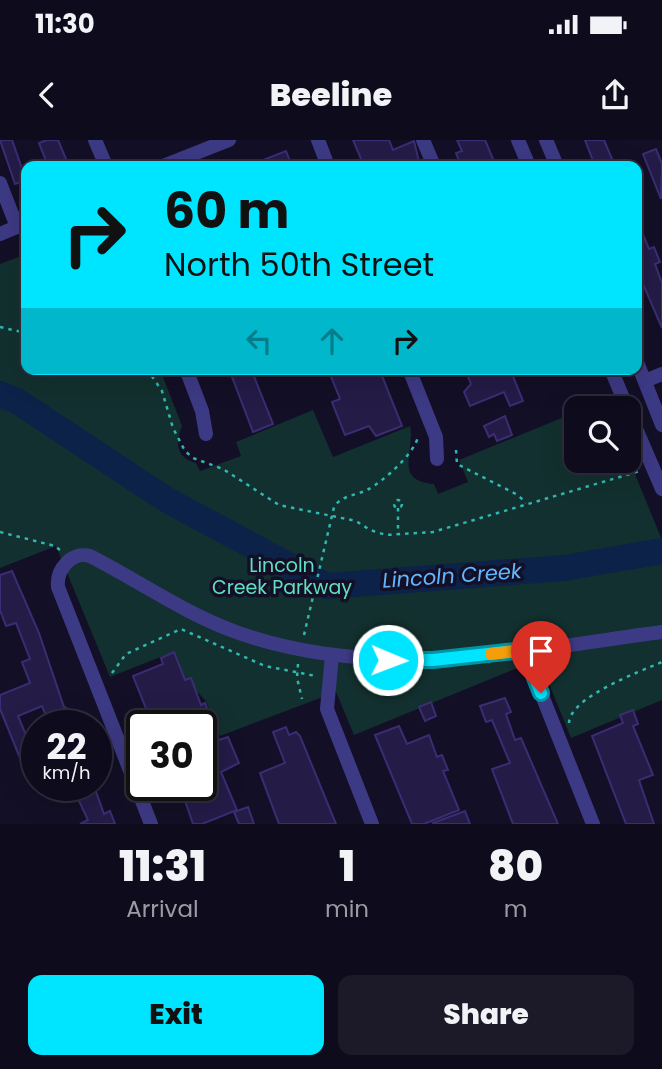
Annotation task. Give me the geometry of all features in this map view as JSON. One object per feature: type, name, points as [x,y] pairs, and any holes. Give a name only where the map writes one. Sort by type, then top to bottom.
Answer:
[{"type":"street","points":[[95,140],[104,161]]},
{"type":"street","points":[[173,161],[205,144],[229,140]]},
{"type":"street","points":[[318,140],[326,161]]},
{"type":"street","points":[[423,140],[433,161]]},
{"type":"street","points":[[519,140],[527,161]]},
{"type":"street","points":[[546,140],[554,161]]},
{"type":"street","points":[[0,184],[21,223]]},
{"type":"street","points":[[0,234],[21,225]]},
{"type":"street","points":[[642,374],[662,425]]},
{"type":"street","points":[[645,381],[662,374]]},
{"type":"street","points":[[188,375],[202,411],[206,434]]},
{"type":"street","points":[[411,375],[436,436],[437,459]]},
{"type":"street","points":[[614,375],[622,396]]},
{"type":"street","points":[[641,438],[661,482]]},
{"type":"street","points":[[151,824],[58,587],[60,570],[80,555],[90,556],[196,615],[239,633],[332,655],[433,660],[662,632]]},
{"type":"street","points":[[524,650],[593,824]]},
{"type":"street","points":[[332,655],[327,709],[372,824]]},
{"type":"path","points":[[0,327],[21,332]]},
{"type":"path","points":[[151,375],[162,391],[185,451],[192,458],[223,469],[279,505],[330,518],[356,521],[377,533],[433,533],[633,473]]},
{"type":"path","points":[[304,638],[330,518],[338,501],[370,489],[411,455],[418,436]]},
{"type":"path","points":[[456,450],[457,464],[518,495],[526,503]]},
{"type":"path","points":[[398,508],[398,535]]},
{"type":"path","points":[[0,532],[55,545],[72,559]]},
{"type":"path","points":[[112,673],[126,654],[181,629],[245,659],[319,676]]},
{"type":"path","points":[[298,661],[296,672],[302,699]]},
{"type":"path","points":[[571,730],[570,717],[579,705],[662,662]]},
{"type":"green space","name":"Lincoln Creek Parkway","points":[[21,256],[21,375],[162,375],[182,426],[178,438],[179,449],[184,458],[196,463],[200,471],[241,456],[236,442],[313,410],[333,457],[410,426],[410,470],[413,477],[421,482],[434,484],[438,494],[468,482],[459,460],[564,417],[564,473],[635,473],[662,540],[662,700],[571,738],[539,659],[354,735],[336,692],[220,736],[217,728],[217,710],[210,710],[206,701],[163,656],[110,677],[56,546],[0,568],[0,264]]},
{"type":"building","points":[[0,140],[12,140],[21,166],[21,182],[15,184]]},
{"type":"building","points":[[58,140],[67,161],[46,161],[39,143]]},
{"type":"building","points":[[353,140],[389,140],[393,150],[414,141],[419,161],[362,161]]},
{"type":"building","points":[[457,140],[485,140],[494,161],[459,161],[456,153],[462,151]]},
{"type":"building","points":[[585,140],[604,140],[613,161],[593,161]]},
{"type":"building","points":[[656,149],[662,164],[661,199],[643,154]]},
{"type":"building","points":[[286,151],[290,161],[261,161]]},
{"type":"building","points":[[642,232],[649,249],[654,247],[660,262],[655,264],[662,283],[662,328],[642,282]]},
{"type":"building","points":[[231,375],[253,375],[273,424],[253,432]]},
{"type":"building","points":[[330,375],[382,375],[402,426],[376,436],[369,426],[345,435],[332,402],[340,399]]},
{"type":"building","points":[[467,375],[512,375],[523,401],[510,406],[504,392],[470,406],[464,392],[471,384]]},
{"type":"building","points":[[505,416],[512,435],[497,441],[494,434],[489,437],[484,426]]},
{"type":"building","points":[[12,571],[39,633],[64,707],[70,710],[44,710],[42,706],[32,710],[21,710],[21,715],[18,716],[21,723],[21,761],[0,709],[0,695],[30,683],[22,662],[30,659],[16,623],[6,626],[0,610],[0,575]]},
{"type":"building","points":[[174,652],[185,680],[191,678],[201,705],[205,703],[208,710],[147,710],[133,676],[163,664],[161,658]]},
{"type":"building","points":[[505,698],[511,712],[506,714],[515,740],[521,738],[558,824],[513,824],[492,769],[510,763],[492,720],[486,722],[480,706]]},
{"type":"building","points":[[431,702],[436,716],[425,721],[419,707]]},
{"type":"building","points":[[633,710],[638,724],[633,726],[653,775],[639,780],[654,824],[626,824],[592,736],[623,723],[620,715]]},
{"type":"building","points":[[399,726],[407,744],[429,735],[437,757],[442,755],[448,770],[443,771],[459,810],[424,824],[412,824],[375,735]]},
{"type":"building","points":[[286,727],[289,735],[296,732],[300,736],[336,824],[279,824],[260,773],[285,763],[273,732]]},
{"type":"building","points":[[217,735],[219,740],[228,737],[239,763],[221,772],[237,810],[202,824],[193,824],[185,801],[217,801]]},
{"type":"building","points":[[79,801],[99,801],[104,814],[110,811],[115,824],[80,824],[88,820]]},
{"type":"building","points":[[248,807],[254,824],[239,824],[234,812]]},
{"type":"building","points":[[465,811],[470,824],[433,823]]},
{"type":"waterway","name":"Lincoln Creek","points":[[0,394],[17,401],[167,500],[327,586],[564,568],[662,551]]},
{"type":"slow traffic","points":[[491,654],[524,650],[525,653]]},
{"type":"route","points":[[388,660],[433,660],[524,650],[541,693]]}]
